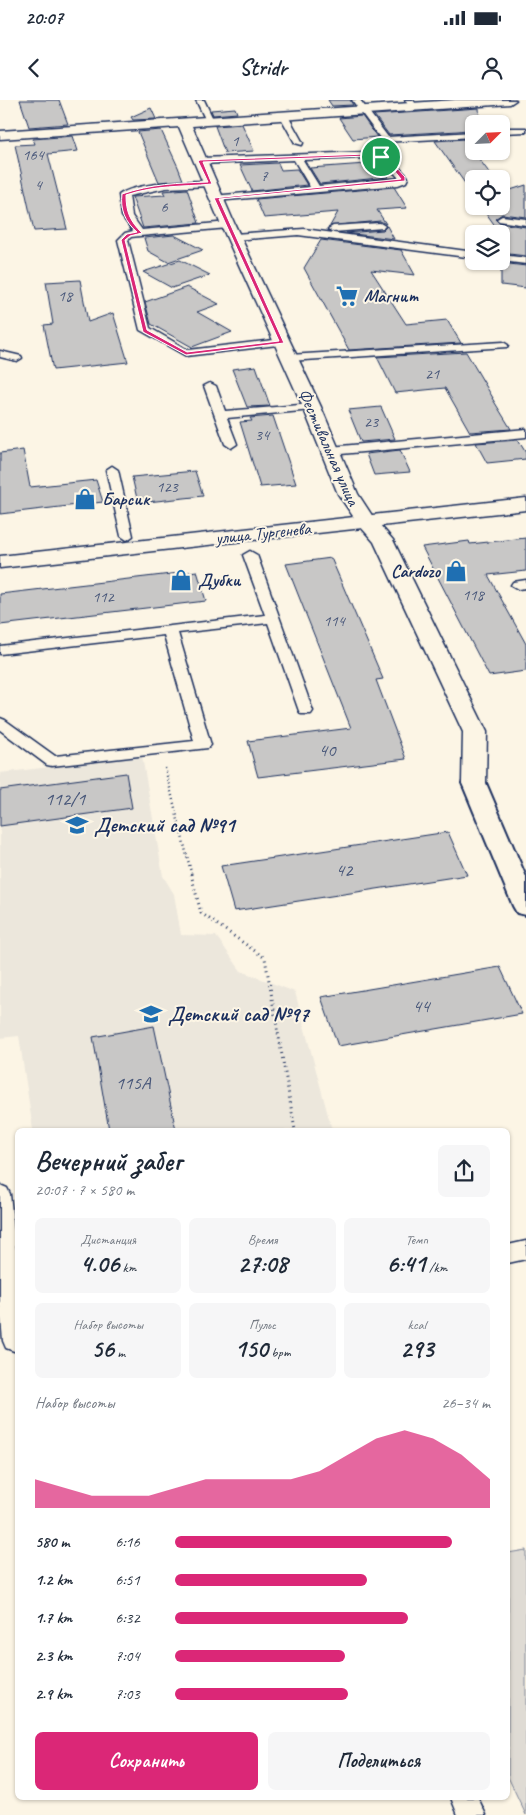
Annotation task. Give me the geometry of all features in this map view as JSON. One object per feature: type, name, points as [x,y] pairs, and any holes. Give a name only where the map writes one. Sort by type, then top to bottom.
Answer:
[{"type":"street","points":[[0,135],[284,116],[360,105],[510,100]]},
{"type":"street","name":"Фестивальная улица","points":[[184,122],[231,231],[312,407],[348,494],[361,516],[383,540],[475,732],[474,783],[526,906]]},
{"type":"street","name":"улица Тургенева","points":[[0,562],[361,516],[526,492]]},
{"type":"street","name":"улица Тургенева","points":[[0,549],[127,536],[526,504]]},
{"type":"lane","points":[[200,100],[210,121]]},
{"type":"lane","points":[[360,105],[386,140],[465,135]]},
{"type":"lane","points":[[284,116],[299,143]]},
{"type":"lane","points":[[510,131],[526,130]]},
{"type":"lane","points":[[140,233],[132,226],[124,210],[124,195],[144,188],[159,185],[213,190],[316,189],[398,182],[404,178],[386,159],[368,155],[200,161]]},
{"type":"lane","points":[[297,158],[316,189]]},
{"type":"lane","points":[[502,220],[526,222]]},
{"type":"lane","points":[[282,342],[186,353],[145,330],[123,240],[128,235],[140,233],[294,232],[380,226]]},
{"type":"lane","points":[[294,232],[465,253]]},
{"type":"lane","points":[[510,259],[526,261]]},
{"type":"lane","points":[[289,358],[503,345]]},
{"type":"lane","points":[[0,354],[17,358]]},
{"type":"lane","points":[[210,386],[231,444]]},
{"type":"lane","points":[[222,415],[312,407]]},
{"type":"lane","points":[[330,451],[526,433]]},
{"type":"lane","points":[[112,470],[127,536]]},
{"type":"lane","points":[[250,555],[306,711]]},
{"type":"lane","points":[[0,650],[273,618]]},
{"type":"lane","points":[[0,722],[52,761],[203,745],[170,630]]},
{"type":"lane","points":[[0,1194],[10,1342]]},
{"type":"lane","points":[[510,1254],[526,1250]]},
{"type":"lane","points":[[465,1800],[472,1815]]},
{"type":"path","points":[[160,749],[201,913],[265,958],[296,1128]]},
{"type":"shaded area","name":"Детский сад №97","points":[[142,756],[163,876],[174,894],[181,935],[216,936],[241,971],[295,992],[331,1128],[33,1128],[19,1036],[0,1038],[0,773]]},
{"type":"shaded area","points":[[526,1550],[526,1815],[510,1781],[510,1553]]},
{"type":"building","points":[[20,100],[59,100],[68,124],[29,127]]},
{"type":"building","points":[[328,100],[350,100],[353,105],[332,106]]},
{"type":"building","points":[[151,108],[156,119],[133,120],[131,117]]},
{"type":"building","points":[[235,108],[237,113],[213,115],[211,110]]},
{"type":"building","points":[[479,108],[479,115],[465,115],[465,130],[389,135],[374,115]]},
{"type":"building","points":[[362,116],[377,137],[353,139],[339,118]]},
{"type":"building","points":[[242,124],[254,151],[225,153],[215,126]]},
{"type":"building","points":[[161,130],[183,180],[159,182],[138,132]]},
{"type":"building","points":[[73,136],[78,151],[48,154],[67,229],[34,231],[15,145],[35,144],[33,139]]},
{"type":"building","points":[[464,139],[465,160],[480,160],[487,170],[465,170],[465,183],[435,141]]},
{"type":"building","points":[[278,163],[281,170],[297,169],[307,185],[252,191],[240,165]]},
{"type":"building","points":[[380,163],[388,177],[320,184],[310,168]]},
{"type":"building","points":[[526,185],[526,217],[510,215],[510,190]]},
{"type":"building","points":[[394,187],[407,208],[377,210],[386,224],[380,221],[330,226],[338,212],[264,218],[256,199]]},
{"type":"building","points":[[187,189],[199,223],[143,228],[132,197],[165,195],[163,191]]},
{"type":"building","points":[[487,215],[501,215],[495,219],[499,223],[526,227],[526,256],[510,254],[510,225],[495,225]]},
{"type":"building","points":[[387,226],[394,239],[346,233],[383,230]]},
{"type":"building","points":[[174,235],[203,250],[168,262],[148,251],[144,238]]},
{"type":"building","points":[[321,240],[401,250],[415,275],[371,270],[406,324],[447,320],[461,343],[349,350],[304,268]]},
{"type":"building","points":[[180,260],[210,275],[172,288],[143,272]]},
{"type":"building","points":[[510,264],[526,266],[526,288],[501,285],[501,270],[510,270]]},
{"type":"building","points":[[80,280],[88,322],[113,313],[128,362],[53,370],[44,325],[53,324],[46,282]]},
{"type":"building","points":[[187,287],[219,304],[197,312],[232,332],[192,347],[151,324],[145,302]]},
{"type":"building","points":[[466,352],[511,429],[470,432],[445,388],[395,393],[377,357]]},
{"type":"building","points":[[256,366],[270,406],[247,407],[232,369]]},
{"type":"building","points":[[381,407],[395,439],[361,442],[348,410]]},
{"type":"building","points":[[273,416],[296,484],[260,487],[240,422],[252,421],[250,418]]},
{"type":"building","points":[[518,440],[526,453],[526,459],[487,463],[476,443]]},
{"type":"building","points":[[23,450],[30,487],[96,480],[103,502],[0,514],[0,453]]},
{"type":"building","points":[[400,450],[410,472],[374,475],[366,454]]},
{"type":"building","points":[[195,471],[203,496],[138,503],[132,477]]},
{"type":"building","points":[[526,538],[526,571],[488,575],[526,644],[526,671],[489,676],[422,547],[469,541],[470,544]]},
{"type":"building","points":[[331,558],[383,679],[376,680],[406,759],[258,777],[248,741],[351,728],[286,564]]},
{"type":"building","points":[[197,571],[206,601],[0,625],[0,594]]},
{"type":"building","points":[[126,773],[132,808],[0,826],[0,790]]},
{"type":"building","points":[[448,832],[467,875],[234,911],[221,866]]},
{"type":"building","points":[[500,967],[522,1014],[338,1046],[321,997]]},
{"type":"building","points":[[154,1026],[176,1128],[109,1128],[93,1037]]},
{"type":"place","name":"Магнит","points":[[347,296]]},
{"type":"place","name":"Барсик","points":[[85,499]]},
{"type":"place","name":"Cardozo","points":[[456,571]]},
{"type":"place","name":"Дубки","points":[[181,580]]},
{"type":"place","name":"Детский сад №91","points":[[77,825]]},
{"type":"place","name":"Детский сад №97","points":[[151,1014]]},
{"type":"route","points":[[368,155],[381,157],[386,159],[404,178],[403,180],[398,182],[216,198],[282,342],[186,353],[145,330],[123,240],[128,235],[140,233],[132,226],[124,210],[124,195],[159,185],[210,183],[200,161],[368,155]]}]
